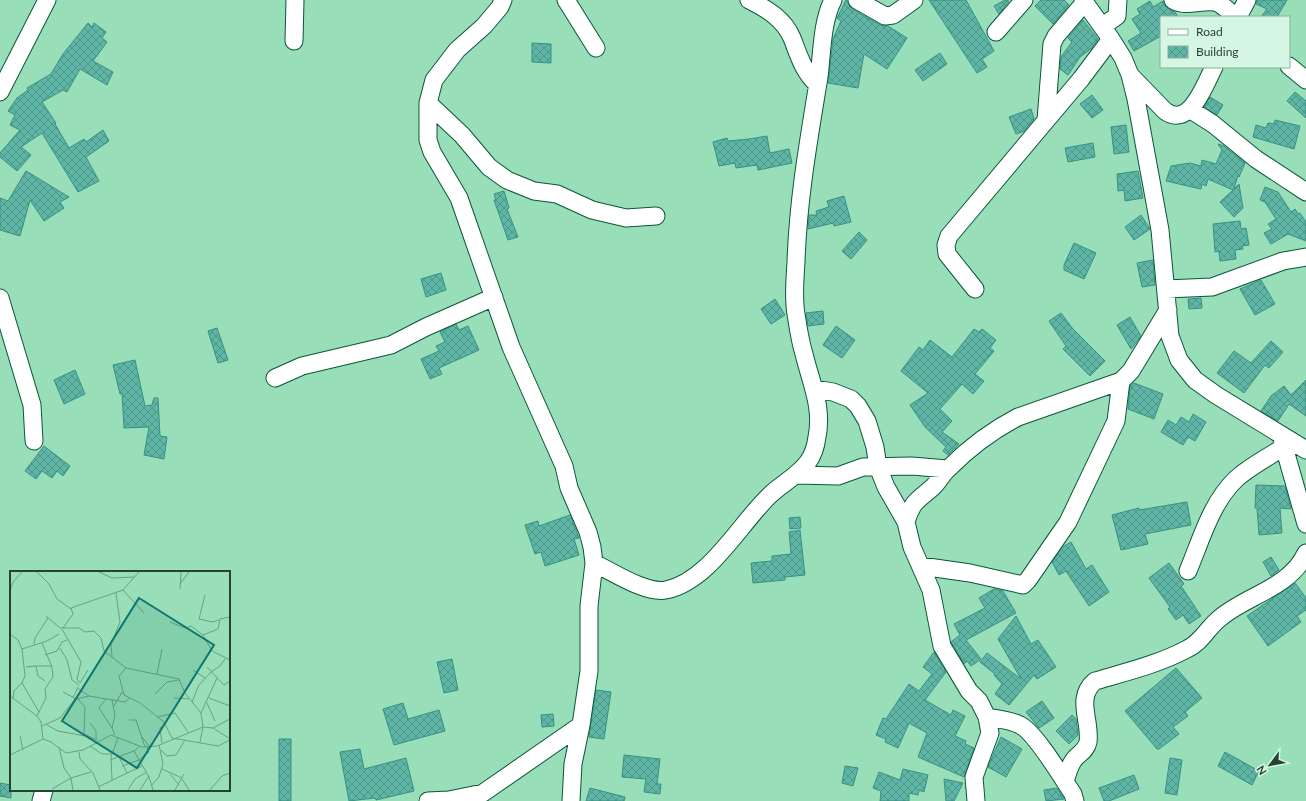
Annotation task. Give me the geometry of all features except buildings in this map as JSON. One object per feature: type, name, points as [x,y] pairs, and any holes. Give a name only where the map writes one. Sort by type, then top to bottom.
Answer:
[{"type":"street","points":[[0,92],[46,0]]},
{"type":"street","points":[[294,41],[295,0]]},
{"type":"street","points":[[503,0],[500,7],[484,26],[457,50],[434,80],[428,102],[428,140],[432,152],[458,198],[511,347],[564,466],[569,488],[588,532],[594,563],[589,606],[589,671],[581,725],[573,764],[571,801]]},
{"type":"street","points":[[566,0],[596,48]]},
{"type":"street","points":[[749,0],[768,8],[781,21],[792,37],[805,71],[817,84]]},
{"type":"street","points":[[594,563],[650,590],[668,590],[687,582],[700,573],[714,559],[753,512],[771,494],[796,475],[808,462],[817,439],[820,419],[815,389],[804,354],[796,313],[795,294],[798,214],[826,18],[833,0]]},
{"type":"street","points":[[857,0],[885,16],[893,15],[914,0]]},
{"type":"street","points":[[996,32],[1024,0]]},
{"type":"street","points":[[975,290],[947,254],[946,245],[949,236],[1096,61],[1107,33],[1117,16],[1118,0]]},
{"type":"street","points":[[1173,0],[1184,4],[1200,1],[1214,2],[1220,4],[1236,16]]},
{"type":"street","points":[[1238,16],[1247,0]]},
{"type":"street","points":[[1046,120],[1052,44],[1056,36],[1084,1],[1107,33],[1130,75],[1136,99],[1160,230],[1170,336],[1179,360],[1195,380],[1216,395],[1283,440],[1306,450]]},
{"type":"street","points":[[1290,67],[1306,80]]},
{"type":"street","points":[[1130,75],[1170,114],[1181,115],[1191,110],[1213,68]]},
{"type":"street","points":[[428,102],[462,135],[489,167],[507,180],[534,191],[557,194],[592,210],[626,218],[656,216]]},
{"type":"street","points":[[1191,110],[1214,124],[1256,158],[1306,192]]},
{"type":"street","points":[[1166,289],[1212,287],[1283,261],[1306,258]]},
{"type":"street","points":[[275,378],[302,366],[391,345],[426,327],[494,297]]},
{"type":"street","points":[[0,298],[32,405],[34,441]]},
{"type":"street","points":[[906,522],[915,501],[933,486],[947,469],[978,442],[1018,417],[1121,381],[1131,371],[1168,310]]},
{"type":"street","points":[[921,566],[992,577],[1023,585],[1068,522],[1116,421],[1121,381]]},
{"type":"street","points":[[815,389],[833,392],[851,399],[858,406],[866,421],[875,447],[878,467],[886,486],[906,522],[912,547],[931,590],[942,646],[969,691],[979,701],[987,717],[990,733],[974,776],[976,801]]},
{"type":"street","points":[[1283,440],[1306,524]]},
{"type":"street","points":[[1188,571],[1211,516],[1223,493],[1237,478],[1283,440]]},
{"type":"street","points":[[796,475],[838,476],[856,468],[878,467],[912,466],[947,469]]},
{"type":"street","points":[[1065,782],[1073,761],[1082,753],[1088,744],[1084,701],[1088,687],[1095,681],[1156,662],[1188,649],[1198,642],[1221,617],[1261,594],[1294,571],[1300,566],[1306,553]]},
{"type":"street","points":[[987,717],[1009,721],[1022,726],[1042,748],[1065,782],[1075,801]]},
{"type":"street","points":[[428,801],[490,797],[581,725]]},
{"type":"street","points":[[41,801],[44,791]]}]
